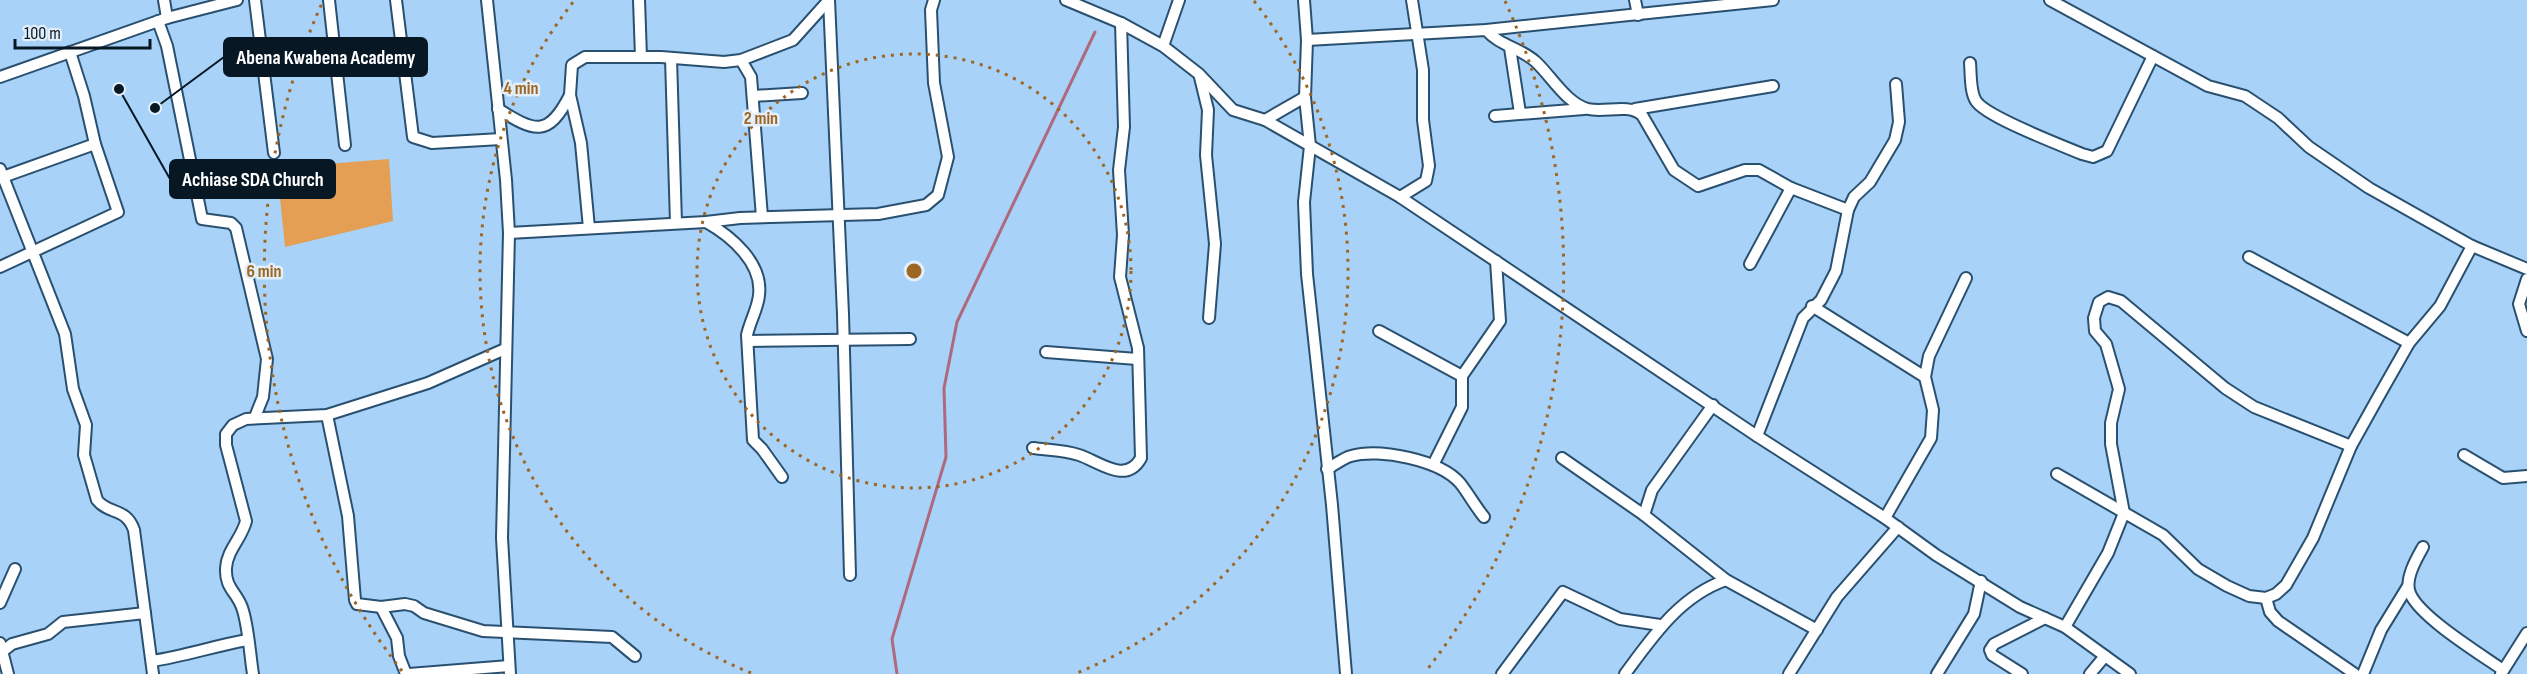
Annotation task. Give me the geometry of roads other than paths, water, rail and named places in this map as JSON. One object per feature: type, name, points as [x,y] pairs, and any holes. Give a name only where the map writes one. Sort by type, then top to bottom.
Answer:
[{"type":"street","points":[[164,0],[162,19],[202,219],[231,223],[236,228],[267,359],[263,397],[255,417]]},
{"type":"street","points":[[0,77],[162,19],[237,0]]},
{"type":"street","points":[[255,0],[274,153]]},
{"type":"street","points":[[329,0],[345,145]]},
{"type":"street","points":[[396,0],[413,137],[432,143],[501,139]]},
{"type":"street","points":[[639,0],[641,57]]},
{"type":"street","points":[[829,0],[850,575]]},
{"type":"street","points":[[589,228],[581,143],[570,95],[570,74],[578,60],[585,57],[641,57],[724,62],[741,60],[793,40],[829,0]]},
{"type":"street","points":[[509,233],[762,217],[838,216],[904,211],[926,205],[938,195],[948,157],[934,83],[931,10],[934,0]]},
{"type":"street","points":[[1066,0],[1122,23],[1163,46],[1199,74],[1233,110],[1265,120],[1400,197],[1757,436],[1885,518],[1936,555],[2020,607],[2065,627],[2130,674]]},
{"type":"street","points":[[1163,46],[1179,0]]},
{"type":"street","points":[[1304,0],[1307,40],[1305,97],[1310,146],[1304,202],[1307,274],[1346,674]]},
{"type":"street","points":[[1400,197],[1426,181],[1429,166],[1423,120],[1424,70],[1416,35],[1412,0]]},
{"type":"street","points":[[1635,0],[1638,15]]},
{"type":"street","points":[[1307,40],[1486,30],[1773,0]]},
{"type":"street","points":[[2050,0],[2208,86],[2246,96],[2278,118],[2309,147],[2369,188],[2472,246],[2527,269]]},
{"type":"street","points":[[381,607],[397,639],[399,656],[408,674],[510,670],[502,538],[509,233],[498,109],[485,3]]},
{"type":"street","points":[[1033,448],[1077,454],[1112,470],[1129,470],[1136,466],[1141,458],[1137,348],[1120,277],[1123,235],[1119,170],[1124,127],[1122,23]]},
{"type":"street","points":[[1486,30],[1495,40],[1534,60],[1577,105],[1588,109]]},
{"type":"street","points":[[1510,48],[1520,113]]},
{"type":"street","points":[[0,267],[118,212],[95,144],[84,96],[70,52]]},
{"type":"street","points":[[1970,63],[1975,100],[1982,107],[2001,118],[2093,157],[2107,151],[2153,57]]},
{"type":"street","points":[[671,58],[676,223]]},
{"type":"street","points":[[741,60],[752,77],[762,217]]},
{"type":"street","points":[[1199,74],[1208,110],[1206,155],[1215,244],[1209,318]]},
{"type":"street","points":[[1757,436],[1803,318],[1812,306],[1821,300],[1836,271],[1848,210],[1854,197],[1870,182],[1895,140],[1899,122],[1896,84]]},
{"type":"street","points":[[1495,116],[1588,109],[1635,109],[1773,86]]},
{"type":"street","points":[[753,96],[802,93]]},
{"type":"street","points":[[498,109],[532,127],[546,125],[558,118],[570,95]]},
{"type":"street","points":[[1265,120],[1305,97]]},
{"type":"street","points":[[1635,109],[1642,115],[1674,170],[1698,186],[1744,170],[1759,170],[1791,188],[1848,210]]},
{"type":"street","points":[[95,144],[1,175],[65,334],[73,389],[86,425],[86,462],[97,500],[101,506],[122,513],[130,520],[134,530],[153,674]]},
{"type":"street","points":[[1750,264],[1791,188]]},
{"type":"street","points":[[706,222],[723,232],[739,248],[757,277],[759,298],[750,321],[748,341],[753,440],[762,448],[782,477]]},
{"type":"street","points":[[2057,474],[2163,535],[2198,569],[2249,596],[2266,598],[2286,585],[2313,538],[2351,446],[2409,344],[2440,306],[2472,246]]},
{"type":"street","points":[[2249,257],[2409,344]]},
{"type":"street","points":[[1433,465],[1460,414],[1462,376],[1500,321],[1496,261]]},
{"type":"street","points":[[1885,518],[1931,438],[1934,410],[1925,378],[1929,356],[1939,330],[1966,278]]},
{"type":"street","points":[[2527,279],[2519,304],[2527,331]]},
{"type":"street","points":[[2065,627],[2108,553],[2124,513],[2111,444],[2111,423],[2119,389],[2106,344],[2096,331],[2094,318],[2099,302],[2108,297],[2121,301],[2225,388],[2254,407],[2351,446]]},
{"type":"street","points":[[1812,306],[1925,378]]},
{"type":"street","points":[[1379,331],[1462,376]]},
{"type":"street","points":[[748,341],[910,339]]},
{"type":"street","points":[[253,674],[242,606],[231,591],[226,569],[228,557],[243,532],[246,521],[226,445],[226,434],[233,425],[255,417],[327,415],[428,383],[505,349]]},
{"type":"street","points":[[1046,352],[1137,359]]},
{"type":"street","points":[[1644,515],[1652,490],[1713,405]]},
{"type":"street","points":[[327,415],[348,516],[355,600],[363,606],[381,607],[405,604],[464,626],[507,633],[612,637],[635,656]]},
{"type":"street","points":[[1327,469],[1351,456],[1374,453],[1389,454],[1433,465],[1460,483],[1484,517]]},
{"type":"street","points":[[2464,455],[2503,478],[2527,476]]},
{"type":"street","points":[[1562,458],[1644,515],[1726,580],[1817,630]]},
{"type":"street","points":[[1789,674],[1837,597],[1898,527]]},
{"type":"street","points":[[2363,674],[2381,630],[2408,586],[2415,562],[2423,547]]},
{"type":"street","points":[[0,603],[15,569]]},
{"type":"street","points":[[1625,674],[1660,625],[1706,587],[1726,580]]},
{"type":"street","points":[[1937,674],[1974,614],[1981,581]]},
{"type":"street","points":[[2408,586],[2413,600],[2426,613],[2502,672],[2527,633]]},
{"type":"street","points":[[1502,674],[1563,592],[1620,619],[1660,625]]},
{"type":"street","points":[[2266,598],[2270,612],[2278,621],[2355,674]]},
{"type":"street","points":[[8,674],[2,647],[48,634],[63,622],[70,620],[145,612]]},
{"type":"street","points":[[2022,674],[1992,655],[1990,650],[1994,644],[2045,618]]},
{"type":"street","points":[[152,661],[192,655],[210,647],[247,640]]},
{"type":"street","points":[[2090,674],[2105,656]]},
{"type":"waterway","points":[[897,674],[892,639],[946,457],[944,388],[957,322],[1095,32]]},
{"type":"place","name":"Achiase SDA Church","points":[[119,89]]},
{"type":"place","name":"Abena Kwabena Academy","points":[[155,108]]}]
